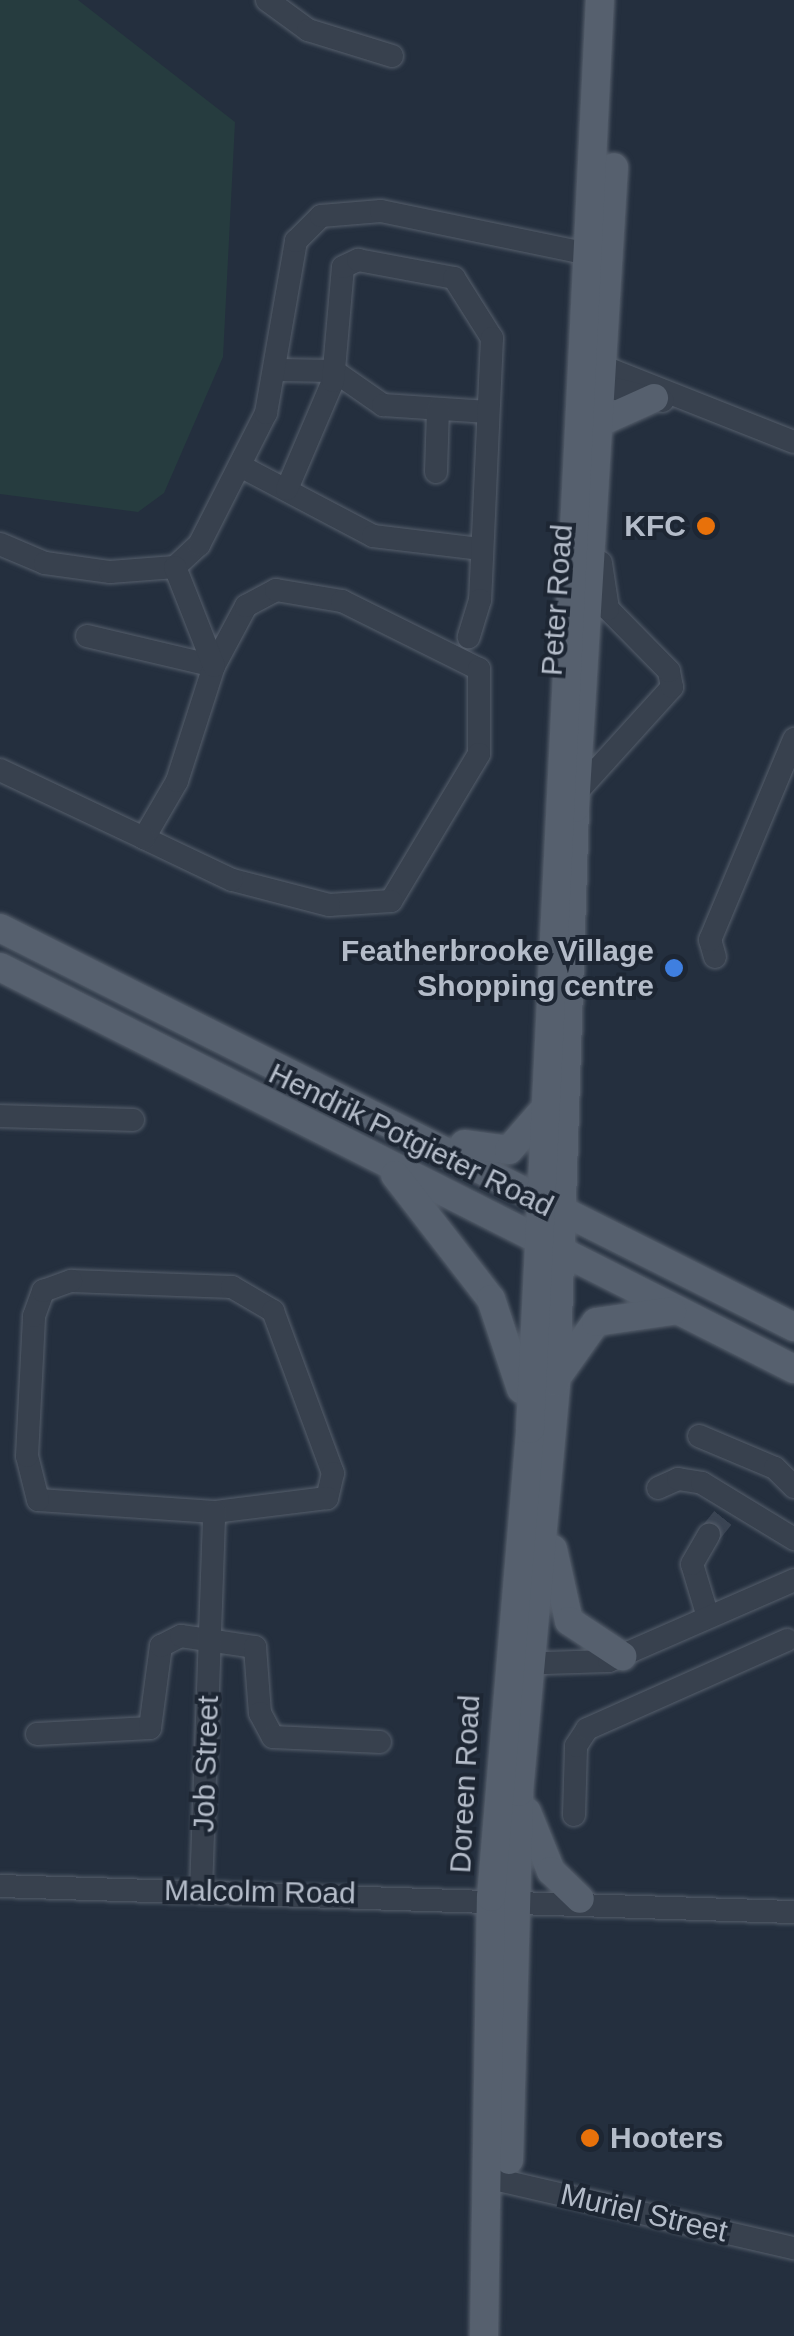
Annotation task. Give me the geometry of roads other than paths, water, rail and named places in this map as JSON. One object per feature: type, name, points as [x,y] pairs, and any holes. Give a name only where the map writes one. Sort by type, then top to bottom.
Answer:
[{"type":"main road","name":"Peter Road","points":[[600,0],[601,256]]},
{"type":"main road","name":"Peter Road","points":[[549,1199],[541,1112],[596,372],[618,0]]},
{"type":"main road","name":"Peter Road","points":[[549,1199],[603,421],[596,372]]},
{"type":"main road","points":[[603,421],[654,398]]},
{"type":"main road","name":"Hendrik Potgieter Road","points":[[0,928],[370,1108],[794,1327]]},
{"type":"main road","name":"Hendrik Potgieter Road","points":[[0,967],[794,1368]]},
{"type":"main road","points":[[370,1108],[489,1152],[520,1144],[541,1112]]},
{"type":"main road","points":[[386,1165],[491,1299],[530,1429]]},
{"type":"main road","points":[[546,1242],[549,1199]]},
{"type":"main road","name":"Doreen Road","points":[[484,2336],[501,2181],[520,1898],[517,1664],[547,1518],[556,1382],[546,1242]]},
{"type":"main road","name":"Doreen Road","points":[[499,2336],[501,2181],[491,1897],[517,1664],[530,1429],[546,1242]]},
{"type":"main road","points":[[556,1382],[596,1322],[627,1310],[683,1312]]},
{"type":"main road","points":[[547,1518],[569,1621],[622,1656]]},
{"type":"main road","points":[[519,1792],[552,1871],[580,1900]]},
{"type":"street","points":[[267,0],[308,30],[392,56]]},
{"type":"street","points":[[0,544],[76,570],[175,566],[218,520],[244,468],[278,370],[296,241],[332,212],[382,211],[601,256]]},
{"type":"street","points":[[288,489],[334,371],[342,267],[358,260],[443,273],[488,324],[481,549],[469,638]]},
{"type":"street","points":[[278,370],[334,371],[375,403],[488,412]]},
{"type":"street","points":[[596,372],[654,398],[696,406]]},
{"type":"street","points":[[596,372],[794,442]]},
{"type":"street","points":[[436,472],[438,409]]},
{"type":"street","points":[[244,468],[388,541],[481,549]]},
{"type":"street","points":[[576,792],[672,687],[669,671],[608,610],[594,536]]},
{"type":"street","points":[[175,566],[214,666]]},
{"type":"street","points":[[0,770],[232,880],[370,908],[400,891],[480,754],[479,669],[342,601],[263,592],[237,616],[214,666],[184,766],[144,838]]},
{"type":"street","points":[[87,636],[214,666]]},
{"type":"street","points":[[714,957],[710,940],[794,739]]},
{"type":"street","points":[[0,1116],[133,1120]]},
{"type":"street","points":[[70,1280],[232,1287],[281,1320],[333,1486],[315,1505],[214,1512],[38,1500],[26,1456],[43,1291],[70,1280]]},
{"type":"street","points":[[700,1436],[794,1487]]},
{"type":"street","points":[[658,1488],[691,1480],[724,1520],[794,1536]]},
{"type":"street","name":"Job Street","points":[[201,1891],[214,1512]]},
{"type":"street","points":[[708,1617],[692,1564],[724,1520]]},
{"type":"street","points":[[517,1664],[622,1656],[794,1580]]},
{"type":"street","points":[[37,1734],[150,1728],[161,1646],[211,1638],[246,1641],[262,1656],[260,1713],[273,1738],[380,1742]]},
{"type":"street","points":[[574,1815],[576,1746],[587,1730],[787,1640]]},
{"type":"street","name":"Malcolm Road","points":[[0,1886],[491,1897],[794,1912]]},
{"type":"street","name":"Muriel Street","points":[[501,2181],[794,2248]]},
{"type":"tunnel","points":[[709,1535],[723,1518]]},
{"type":"place","name":"KFC","points":[[706,526]]},
{"type":"place","name":"Featherbrooke Village Shopping centre","points":[[674,968]]},
{"type":"place","name":"Hooters","points":[[590,2138]]}]
